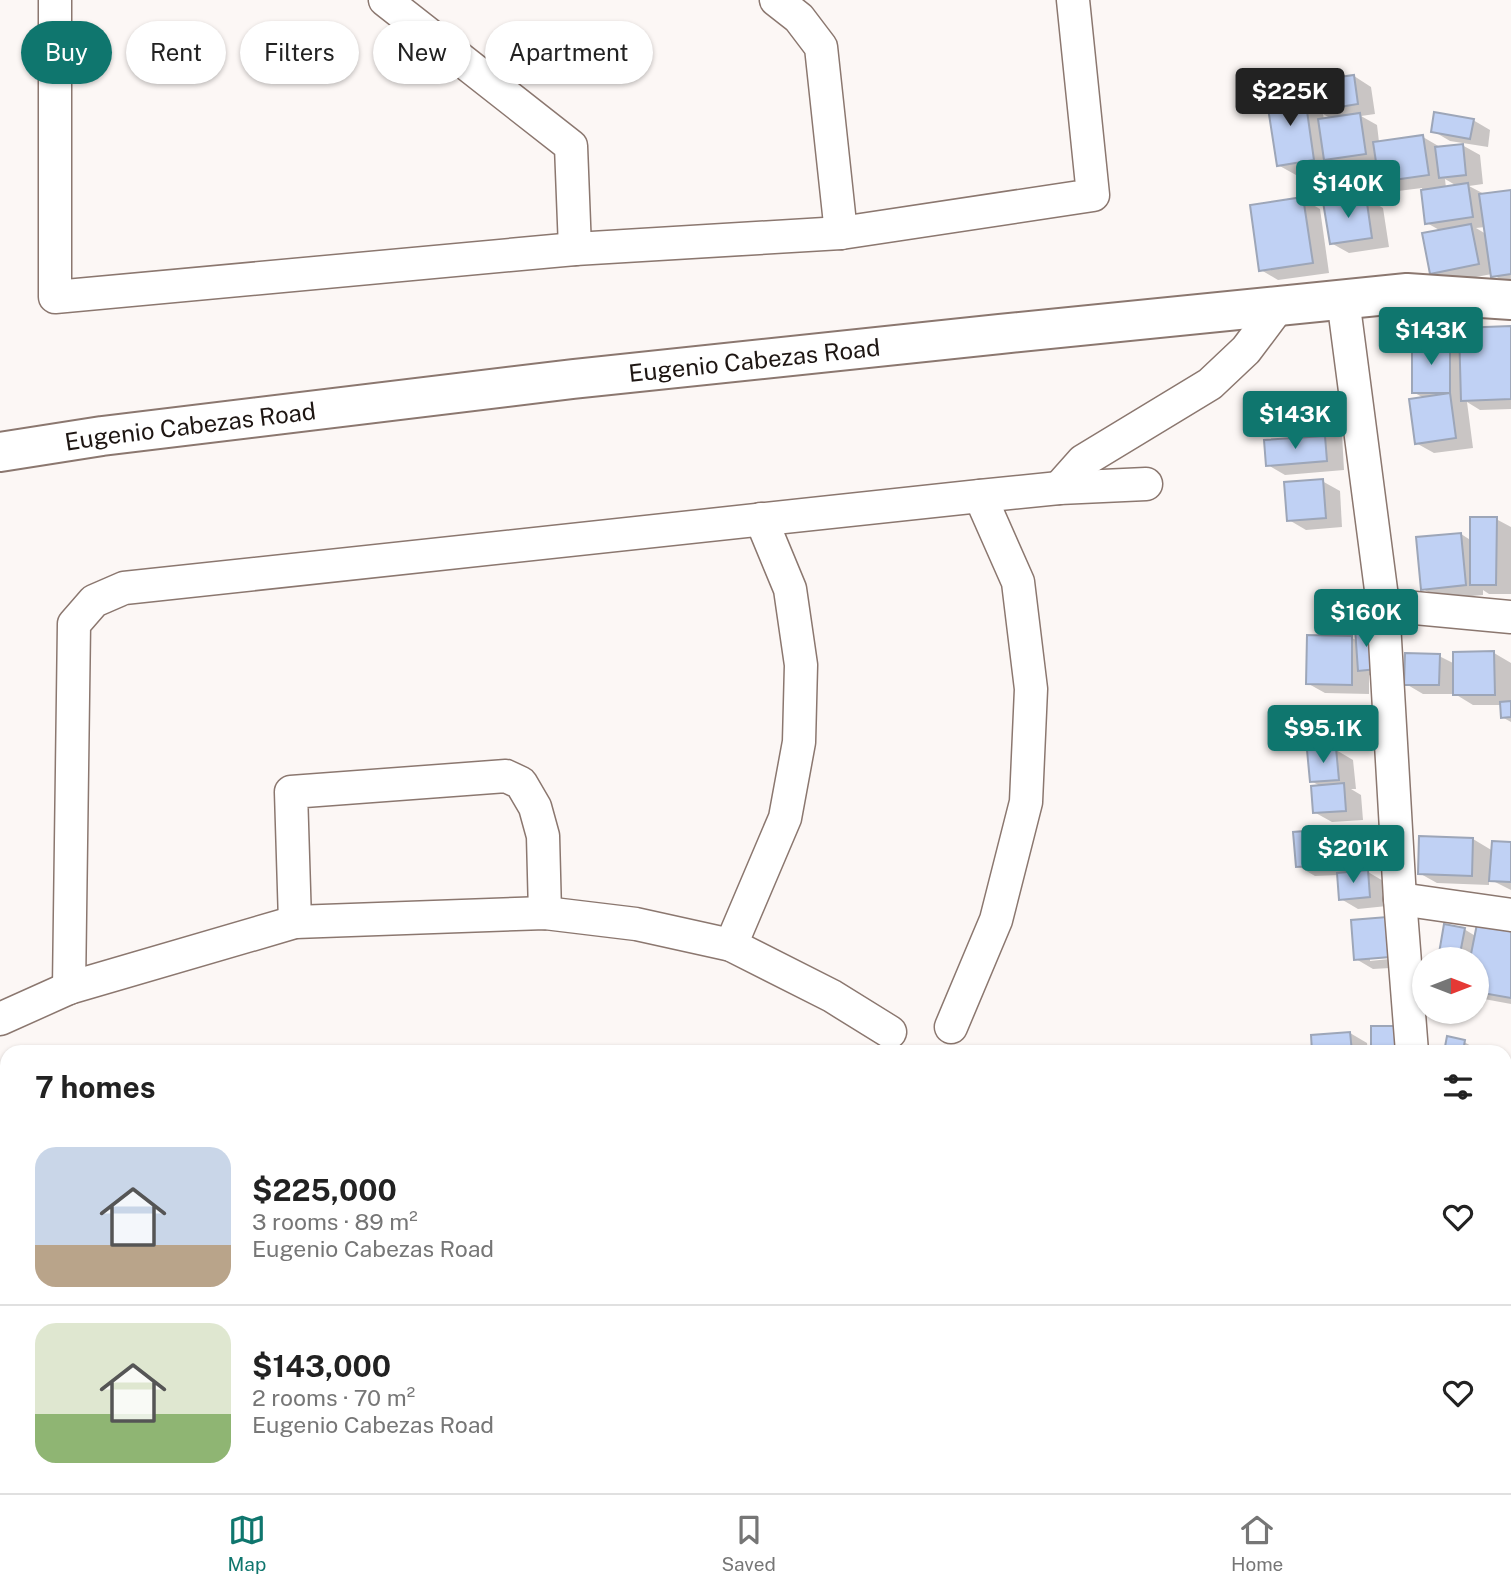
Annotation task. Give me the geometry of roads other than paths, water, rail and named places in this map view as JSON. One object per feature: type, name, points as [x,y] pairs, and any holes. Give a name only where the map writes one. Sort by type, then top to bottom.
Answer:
[{"type":"street","points":[[55,0],[55,297],[575,249],[841,233],[1093,195],[1073,0]]},
{"type":"street","points":[[385,0],[579,139],[575,249]]},
{"type":"street","points":[[776,0],[799,18],[821,47],[841,233]]},
{"type":"street","name":"Eugenio Cabezas Road","points":[[0,453],[102,436],[573,379],[1343,299],[1407,293],[1511,300]]},
{"type":"street","points":[[1343,299],[1383,605],[1411,1045]]},
{"type":"street","points":[[1059,488],[1083,461],[1210,384],[1247,350],[1279,306]]},
{"type":"street","points":[[69,988],[74,624],[94,601],[124,588],[1059,488],[1146,485]]},
{"type":"street","points":[[951,1027],[996,920],[1026,802],[1031,689],[1018,582],[980,496]]},
{"type":"street","points":[[731,945],[786,818],[799,742],[801,665],[790,589],[761,519]]},
{"type":"street","points":[[1383,605],[1511,617]]},
{"type":"street","points":[[295,922],[291,792],[506,776],[522,783],[535,807],[543,836],[545,913]]},
{"type":"street","points":[[1400,899],[1511,915]]},
{"type":"street","points":[[0,1019],[69,988],[295,922],[545,913],[636,924],[731,945],[832,996],[890,1032]]}]
